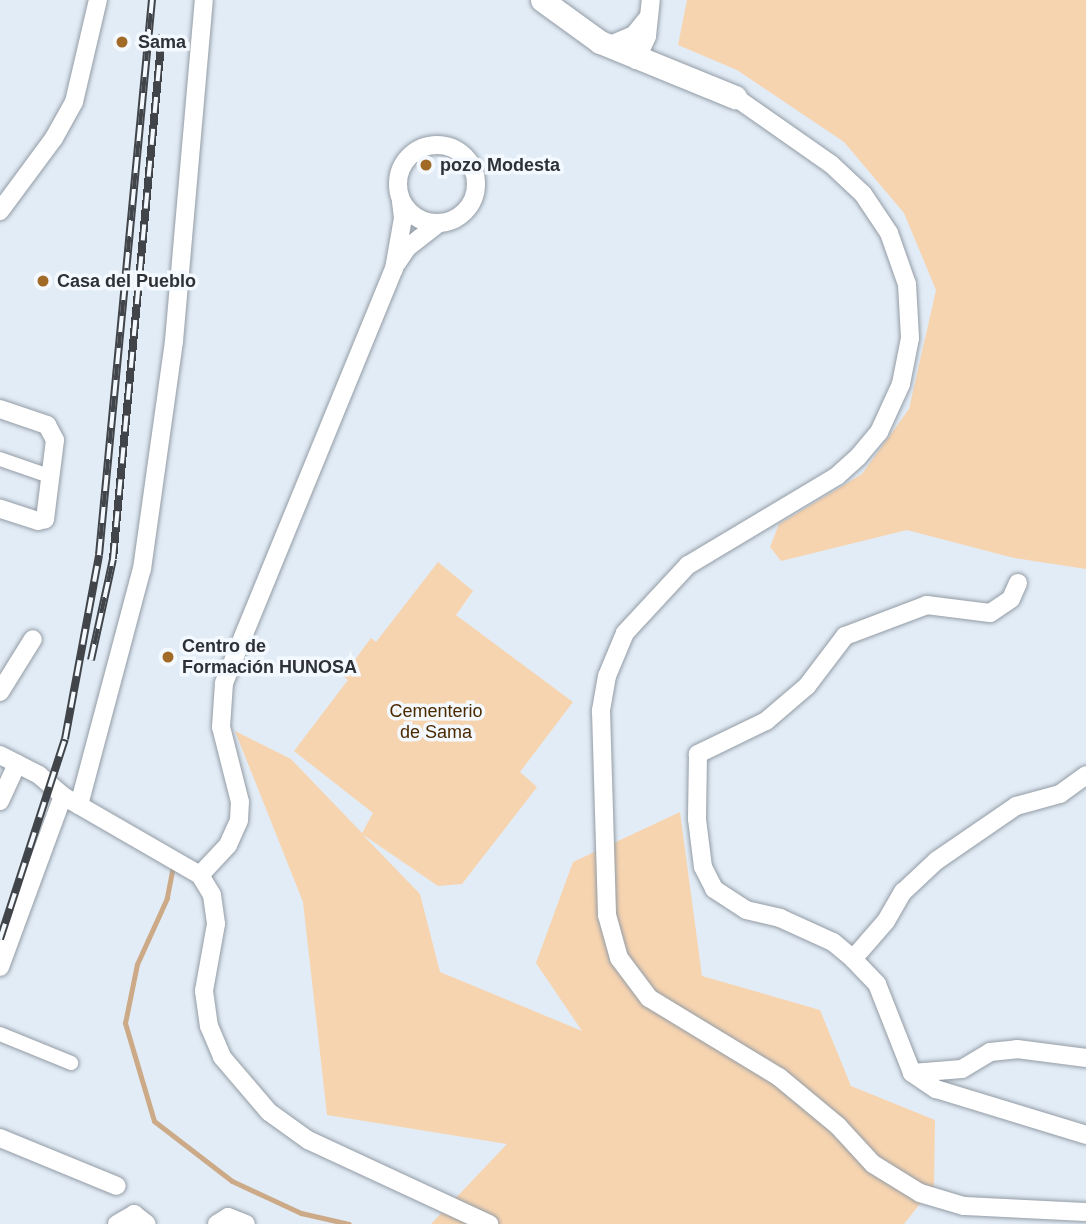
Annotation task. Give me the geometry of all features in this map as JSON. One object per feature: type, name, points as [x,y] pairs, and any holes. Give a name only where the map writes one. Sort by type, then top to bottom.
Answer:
[{"type":"street","points":[[0,967],[71,801],[142,569],[174,341],[204,0]]},
{"type":"street","points":[[542,0],[608,46],[636,60],[735,97],[832,165],[863,194],[889,233],[908,284],[910,338],[901,384],[879,432],[837,476],[688,565],[625,633],[607,676],[601,711],[607,915],[619,958],[649,998],[779,1077],[838,1126],[873,1164],[920,1193],[964,1206],[1086,1212]]},
{"type":"street","points":[[0,211],[54,138],[74,102],[91,1]]},
{"type":"street","points":[[608,46],[634,36],[650,6]]},
{"type":"street","points":[[636,60],[647,36],[650,6]]},
{"type":"street","points":[[647,36],[666,71]]},
{"type":"street","points":[[200,875],[228,845],[239,820],[240,802],[221,727],[224,683],[394,269],[407,248],[438,225],[466,212],[474,199],[475,176],[465,156],[436,145],[415,152],[400,170],[403,218],[394,269]]},
{"type":"street","points":[[401,201],[410,213],[438,225]]},
{"type":"street","points":[[0,409],[47,425],[55,440],[45,519],[38,521],[0,509]]},
{"type":"street","points":[[0,459],[52,477]]},
{"type":"street","points":[[1018,583],[1011,599],[990,613],[928,605],[845,636],[828,663],[766,721],[703,750],[695,760],[703,867],[714,889],[746,910],[780,918],[833,942],[853,959],[877,984],[912,1073],[936,1089],[1086,1135]]},
{"type":"street","points":[[0,692],[5,668],[33,639]]},
{"type":"street","points":[[0,755],[39,775],[71,801],[200,875],[212,895],[216,924],[204,991],[209,1026],[222,1057],[245,1087],[308,1140],[489,1224]]},
{"type":"street","points":[[0,802],[17,764]]},
{"type":"street","points":[[853,959],[886,921],[903,892],[936,861],[1016,806],[1060,794],[1086,775]]},
{"type":"street","points":[[0,1034],[71,1063]]},
{"type":"street","points":[[912,1073],[962,1069],[990,1052],[1017,1049],[1086,1058]]},
{"type":"street","points":[[0,1138],[117,1186]]},
{"type":"street","points":[[117,1224],[134,1214],[147,1224]]},
{"type":"street","points":[[217,1224],[228,1217],[246,1224]]},
{"type":"green space","points":[[687,0],[1086,0],[1086,569],[1014,558],[907,530],[781,561],[770,547],[779,524],[862,474],[909,409],[936,290],[904,213],[844,142],[737,70],[678,45]]},
{"type":"green space","name":"Cementerio de Sama","points":[[438,562],[473,591],[456,615],[573,702],[520,772],[537,787],[462,884],[438,886],[362,834],[420,894],[440,972],[582,1031],[536,963],[573,862],[680,812],[702,976],[820,1010],[851,1086],[935,1120],[934,1186],[904,1224],[431,1224],[507,1144],[327,1115],[303,902],[235,731],[291,759],[362,833],[373,813],[294,751],[348,680],[343,676],[371,638],[376,642]]},
{"type":"waterway","points":[[173,866],[167,898],[137,964],[125,1023],[154,1121],[232,1181],[301,1213],[349,1224]]},
{"type":"railway","points":[[0,939],[65,739],[99,555],[152,0]]},
{"type":"railway","points":[[91,660],[113,559],[162,34]]},
{"type":"place","name":"Sama","points":[[122,42]]},
{"type":"place","name":"pozo Modesta","points":[[426,165]]},
{"type":"place","name":"Casa del Pueblo","points":[[43,281]]},
{"type":"place","name":"Centro de Formación HUNOSA","points":[[168,657]]}]
